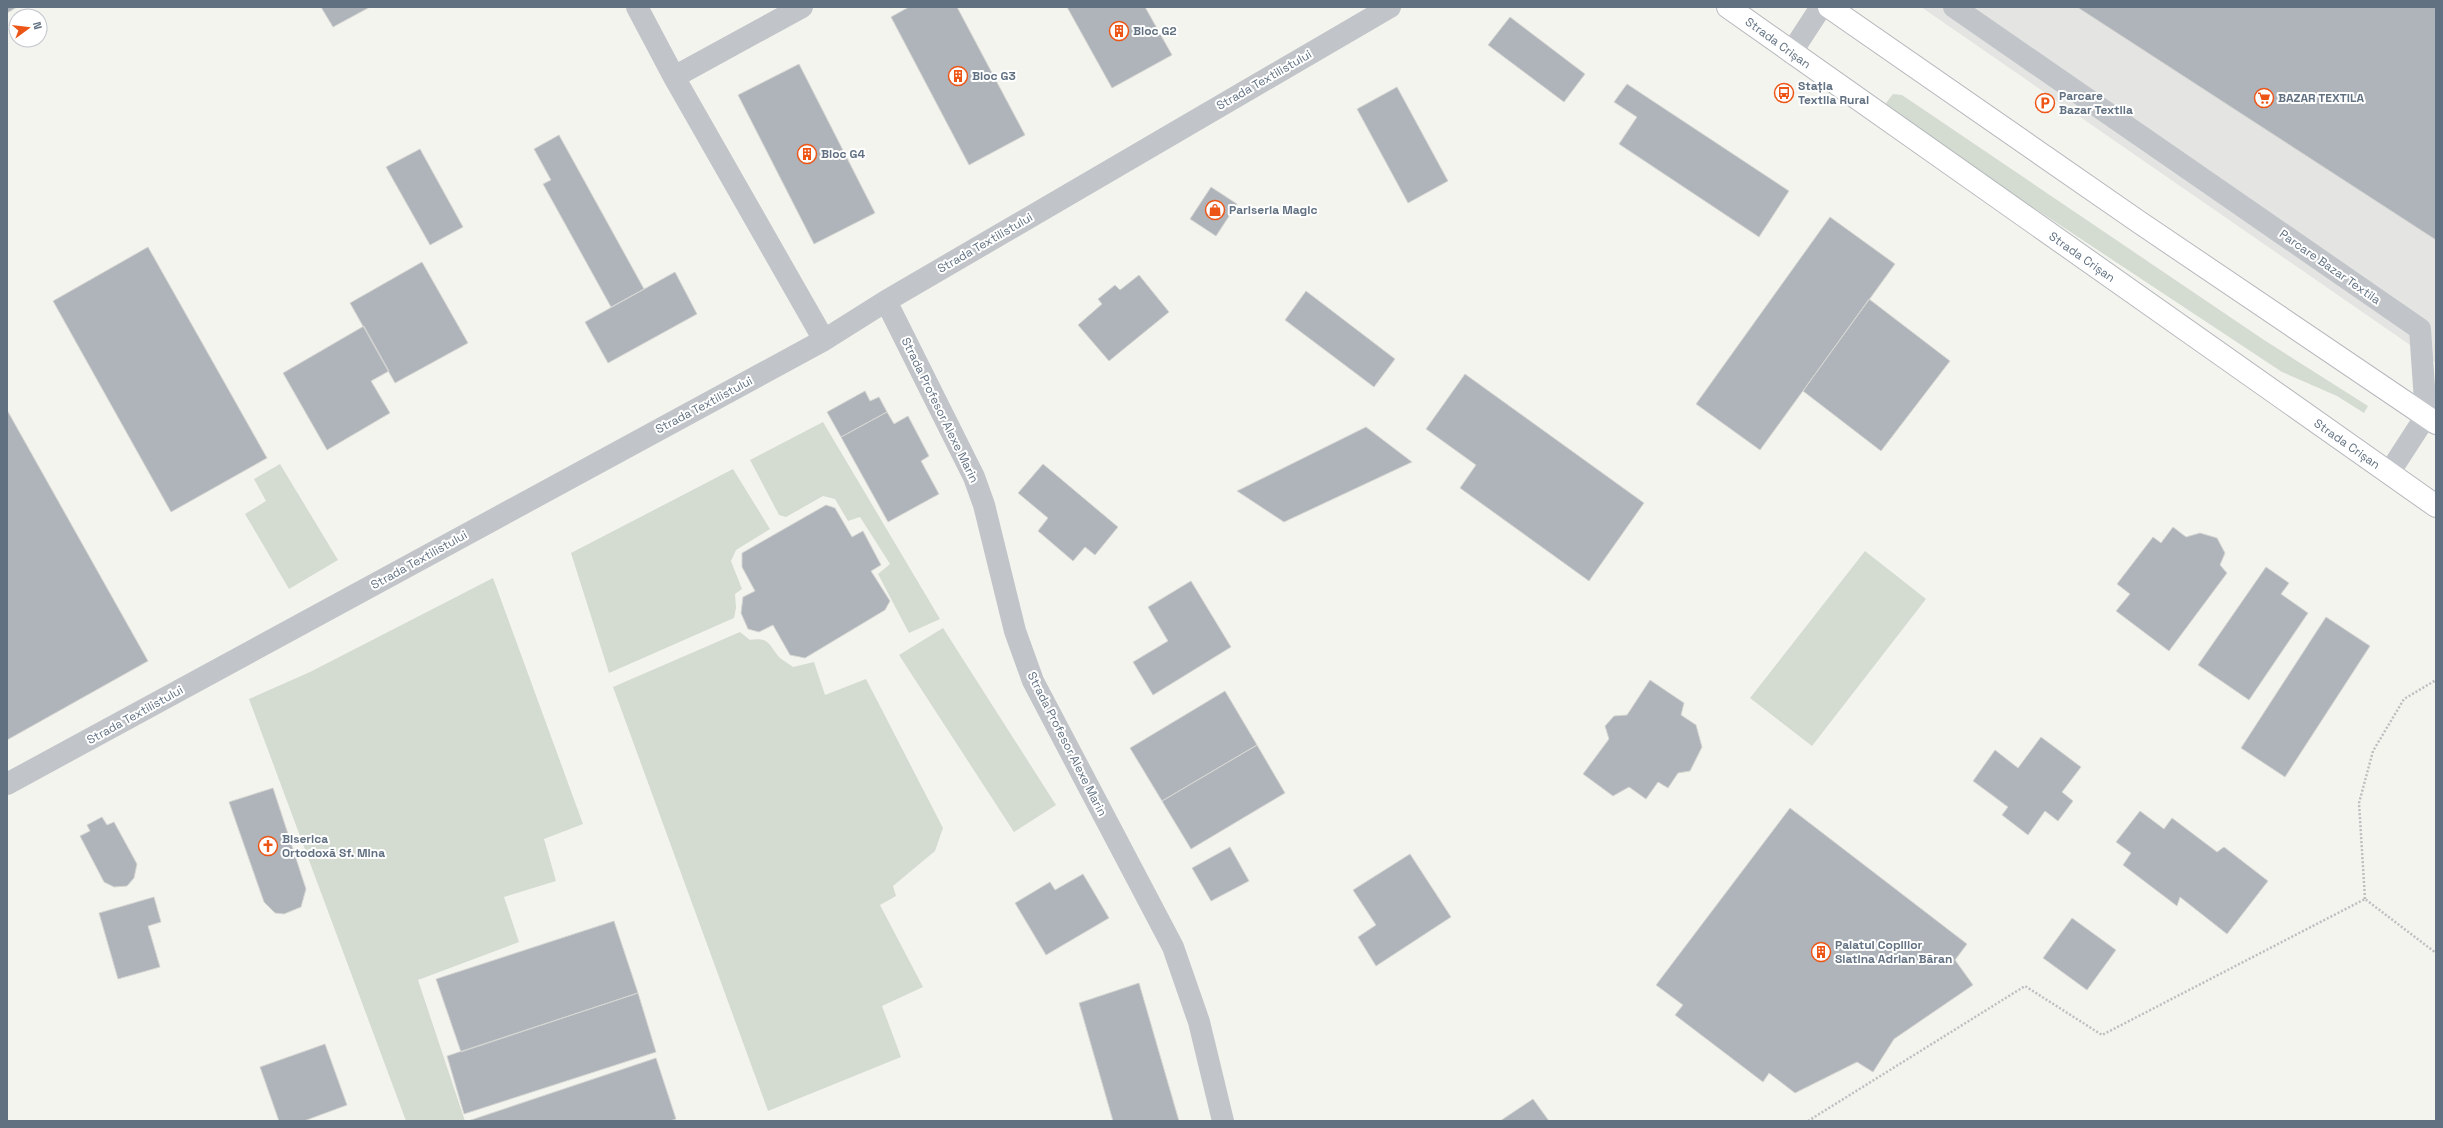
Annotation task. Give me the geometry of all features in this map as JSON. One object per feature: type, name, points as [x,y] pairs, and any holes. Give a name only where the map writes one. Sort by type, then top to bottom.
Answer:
[{"type":"main road","name":"Strada Crișan","points":[[1728,7],[1791,53],[2436,506]]},
{"type":"main road","points":[[1829,7],[2139,222],[2431,419]]},
{"type":"street","points":[[637,7],[674,76],[824,340]]},
{"type":"street","points":[[674,76],[802,7]]},
{"type":"street","name":"Strada Textilistului","points":[[7,784],[824,340],[886,301],[1390,7]]},
{"type":"street","points":[[1791,53],[1822,7]]},
{"type":"street","name":"Parcare Bazar Textila","points":[[1954,7],[2420,329],[2431,419]]},
{"type":"street","name":"Strada Profesor Alexe Marin","points":[[886,301],[974,477],[984,505],[1015,631],[1033,681],[1173,947],[1199,1022],[1223,1121]]},
{"type":"street","points":[[2389,473],[2431,419]]},
{"type":"path","points":[[2364,899],[2359,803],[2373,752],[2404,699],[2436,680]]},
{"type":"path","points":[[2364,899],[2436,953]]},
{"type":"path","points":[[1808,1121],[2025,986],[2102,1035],[2364,899]]},
{"type":"shaded area","points":[[1921,7],[2436,7],[2436,363]]},
{"type":"shaded area","points":[[1893,94],[1902,95],[2264,340],[2368,406],[2364,413],[2337,396],[2282,372],[1889,112],[1886,103]]},
{"type":"shaded area","points":[[823,422],[940,619],[909,633],[878,574],[890,564],[860,517],[848,521],[835,499],[823,496],[786,517],[779,515],[750,460]]},
{"type":"shaded area","points":[[280,464],[338,560],[289,589],[245,514],[266,501],[254,479]]},
{"type":"shaded area","points":[[733,469],[770,529],[736,550],[731,561],[742,589],[735,594],[736,608],[734,618],[609,673],[571,553]]},
{"type":"shaded area","points":[[1865,551],[1926,599],[1812,746],[1750,698]]},
{"type":"shaded area","points":[[493,578],[583,824],[544,839],[556,881],[504,897],[519,942],[418,980],[465,1121],[406,1121],[249,699],[310,672]]},
{"type":"shaded area","points":[[943,628],[1056,805],[1014,832],[899,655]]},
{"type":"shaded area","points":[[740,632],[750,640],[757,639],[766,641],[780,658],[793,667],[814,662],[825,695],[866,679],[943,828],[935,851],[893,886],[896,896],[880,905],[923,987],[882,1006],[901,1057],[768,1111],[613,687]]},
{"type":"building","points":[[7,7],[17,7],[8,8],[7,13]]},
{"type":"building","points":[[321,7],[370,7],[333,27]]},
{"type":"building","name":"Bloc G3","points":[[909,7],[957,7],[1025,135],[969,165],[891,17]]},
{"type":"building","name":"Bloc G2","points":[[1067,7],[1145,7],[1172,55],[1112,88]]},
{"type":"building","points":[[2077,7],[2436,7],[2436,240]]},
{"type":"building","points":[[1510,17],[1585,74],[1564,102],[1488,45]]},
{"type":"building","name":"Bloc G4","points":[[799,64],[875,213],[814,244],[738,95]]},
{"type":"building","points":[[1627,84],[1789,191],[1759,237],[1619,144],[1637,117],[1614,102]]},
{"type":"building","points":[[1397,87],[1448,181],[1408,203],[1357,109]]},
{"type":"building","points":[[559,135],[644,289],[611,307],[543,184],[551,180],[534,149]]},
{"type":"building","points":[[420,149],[463,227],[430,245],[386,167]]},
{"type":"building","points":[[1211,187],[1237,204],[1216,236],[1190,219]]},
{"type":"building","points":[[1830,217],[1895,264],[1760,450],[1696,404]]},
{"type":"building","points":[[148,247],[267,458],[171,512],[53,301]]},
{"type":"building","points":[[422,262],[468,343],[395,383],[350,303]]},
{"type":"building","points":[[675,272],[697,314],[608,363],[585,322]]},
{"type":"building","points":[[1139,275],[1169,312],[1109,361],[1078,325],[1102,304],[1098,299],[1115,285],[1120,290]]},
{"type":"building","points":[[1306,291],[1395,359],[1374,387],[1285,320]]},
{"type":"building","points":[[1869,299],[1950,361],[1881,451],[1803,391]]},
{"type":"building","points":[[364,326],[389,371],[371,381],[390,413],[327,450],[283,373]]},
{"type":"building","points":[[1465,374],[1644,503],[1589,581],[1460,488],[1476,465],[1426,429]]},
{"type":"building","points":[[865,391],[870,401],[879,397],[887,412],[841,437],[827,412]]},
{"type":"building","points":[[7,410],[148,661],[7,740]]},
{"type":"building","points":[[887,412],[894,424],[908,416],[929,456],[921,461],[939,494],[888,522],[841,437]]},
{"type":"building","points":[[1366,427],[1412,462],[1284,522],[1237,491]]},
{"type":"building","points":[[1043,464],[1118,527],[1095,555],[1085,547],[1073,561],[1038,531],[1048,518],[1018,493]]},
{"type":"building","points":[[826,505],[835,508],[852,537],[863,531],[881,565],[871,571],[890,601],[885,610],[805,658],[790,655],[773,625],[759,632],[748,629],[741,613],[743,597],[755,591],[742,567],[742,553]]},
{"type":"building","points":[[2173,527],[2186,537],[2200,533],[2217,538],[2225,553],[2220,565],[2227,573],[2169,651],[2116,611],[2130,594],[2117,584],[2153,537],[2161,543]]},
{"type":"building","points":[[2266,567],[2289,583],[2281,594],[2308,613],[2249,700],[2198,665]]},
{"type":"building","points":[[1191,581],[1231,647],[1153,695],[1133,662],[1168,641],[1148,607]]},
{"type":"building","points":[[2326,617],[2370,646],[2285,777],[2241,748]]},
{"type":"building","points":[[1650,680],[1684,703],[1681,715],[1696,725],[1702,747],[1690,771],[1678,773],[1668,788],[1658,782],[1646,799],[1629,787],[1613,796],[1583,774],[1609,739],[1605,726],[1614,716],[1627,715]]},
{"type":"building","points":[[1225,691],[1257,745],[1162,801],[1130,748]]},
{"type":"building","points":[[2041,737],[2081,767],[2062,792],[2073,801],[2058,821],[2045,811],[2028,835],[2002,815],[2008,807],[1973,781],[1995,750],[2018,768]]},
{"type":"building","points":[[1257,745],[1285,793],[1191,849],[1162,801]]},
{"type":"building","name":"Biserica Ortodoxă Sf. Mina","points":[[273,788],[306,889],[301,907],[284,914],[275,913],[264,902],[229,802]]},
{"type":"building","name":"Palatul Copiilor Slatina Adrian Băran","points":[[1790,808],[1967,944],[1955,960],[1973,985],[1894,1039],[1873,1072],[1857,1062],[1795,1093],[1769,1073],[1763,1082],[1675,1015],[1683,1005],[1656,985]]},
{"type":"building","points":[[2140,811],[2164,829],[2172,818],[2217,852],[2224,847],[2268,881],[2227,934],[2180,897],[2177,906],[2123,865],[2131,853],[2116,842]]},
{"type":"building","points":[[102,817],[107,825],[114,822],[137,864],[134,878],[127,886],[114,887],[104,882],[80,836],[90,831],[87,825]]},
{"type":"building","points":[[1230,847],[1249,881],[1211,901],[1192,868]]},
{"type":"building","points":[[1410,854],[1451,917],[1376,966],[1358,937],[1376,925],[1353,890]]},
{"type":"building","points":[[1083,874],[1109,918],[1046,955],[1015,903],[1050,882],[1055,890]]},
{"type":"building","points":[[154,897],[161,922],[148,926],[160,967],[118,979],[99,913]]},
{"type":"building","points":[[2072,918],[2116,950],[2087,990],[2043,958]]},
{"type":"building","points":[[614,921],[638,993],[461,1052],[436,979]]},
{"type":"building","points":[[1139,983],[1179,1121],[1113,1121],[1079,1003]]},
{"type":"building","points":[[638,993],[656,1052],[464,1114],[447,1056]]},
{"type":"building","points":[[325,1044],[347,1105],[304,1121],[279,1121],[260,1067]]},
{"type":"building","points":[[656,1058],[676,1119],[670,1121],[468,1121]]},
{"type":"building","points":[[1533,1099],[1549,1121],[1500,1121]]},
{"type":"place","name":"Bloc G2","points":[[1119,31]]},
{"type":"place","name":"Bloc G3","points":[[958,76]]},
{"type":"place","name":"Stația Textila Rural","points":[[1784,93]]},
{"type":"place","name":"BAZAR TEXTILA","points":[[2264,98]]},
{"type":"place","name":"Parcare Bazar Textila","points":[[2045,103]]},
{"type":"place","name":"Bloc G4","points":[[807,154]]},
{"type":"place","name":"Pariseria Magic","points":[[1215,210]]},
{"type":"place","name":"Biserica Ortodoxă Sf. Mina","points":[[268,846]]},
{"type":"place","name":"Palatul Copiilor Slatina Adrian Băran","points":[[1821,952]]}]
